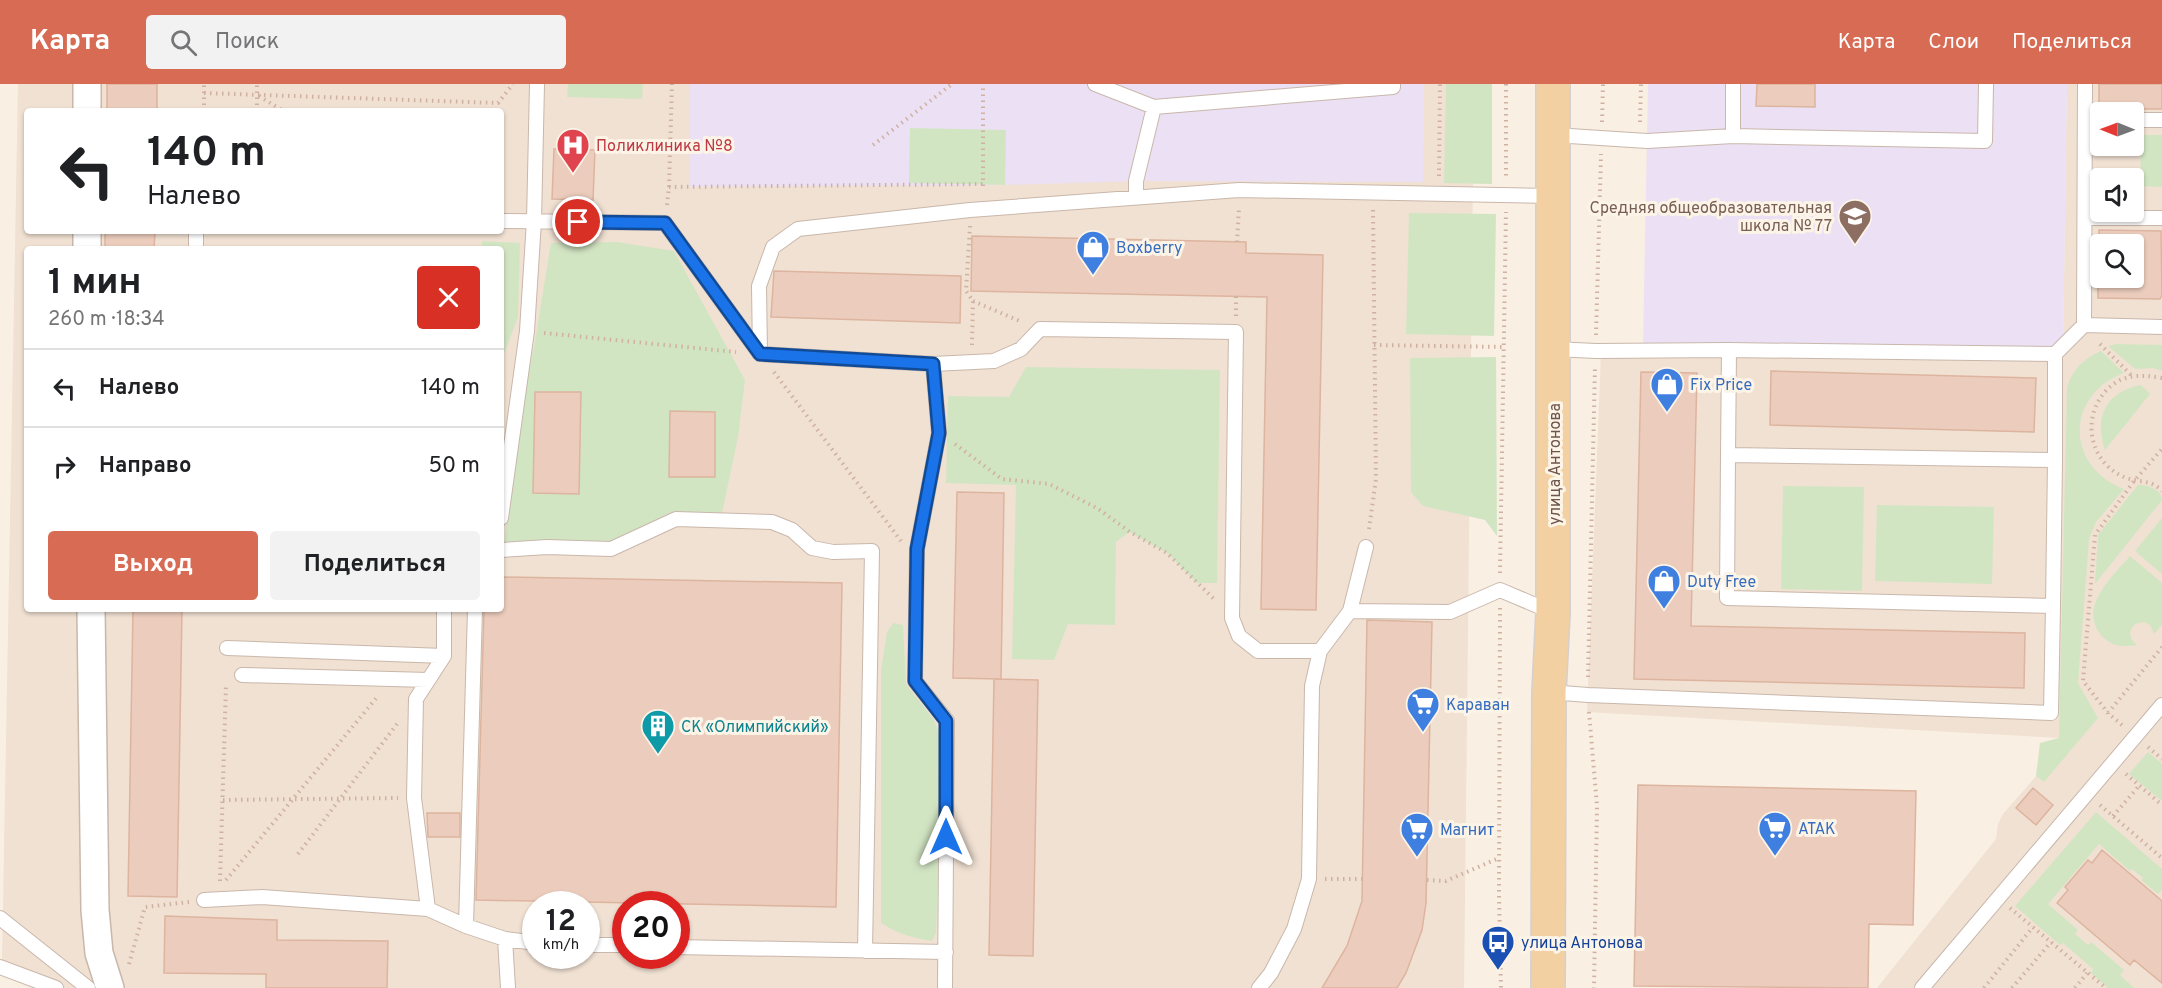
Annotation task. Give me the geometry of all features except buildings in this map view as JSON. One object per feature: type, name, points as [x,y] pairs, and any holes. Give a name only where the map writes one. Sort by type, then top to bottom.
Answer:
[{"type":"main road","name":"улица Антонова","points":[[1548,988],[1549,692],[1553,613],[1553,84]]},
{"type":"street","points":[[87,84],[87,108]]},
{"type":"street","points":[[91,612],[95,910],[99,953],[110,988]]},
{"type":"lane","points":[[504,496],[527,331],[534,221],[537,84]]},
{"type":"lane","points":[[1095,84],[1154,107],[1393,87],[1393,84]]},
{"type":"lane","points":[[1733,84],[1733,135]]},
{"type":"lane","points":[[1554,135],[1640,141],[1733,135],[1985,141],[1986,84]]},
{"type":"lane","points":[[1549,692],[2051,713],[2055,354],[2084,325],[2085,84]]},
{"type":"lane","points":[[1136,196],[1136,181],[1154,107]]},
{"type":"lane","points":[[2085,120],[2090,120]]},
{"type":"lane","points":[[2144,120],[2162,120]]},
{"type":"lane","points":[[760,354],[759,286],[773,248],[798,229],[970,210],[1239,190],[1439,192],[1554,196]]},
{"type":"lane","points":[[2085,219],[2162,218]]},
{"type":"lane","points":[[504,221],[665,223],[760,354]]},
{"type":"lane","points":[[2084,325],[2162,327]]},
{"type":"lane","points":[[760,354],[933,364],[994,361],[1021,349],[1040,329],[1236,332],[1232,618],[1239,636],[1258,651],[1320,651]]},
{"type":"lane","points":[[1554,349],[2055,354]]},
{"type":"lane","points":[[1729,350],[1727,598],[2053,606]]},
{"type":"lane","points":[[933,364],[939,433],[917,549],[915,681],[946,721],[945,988]]},
{"type":"lane","points":[[1728,455],[2055,460]]},
{"type":"lane","points":[[504,550],[547,547],[611,549],[676,519],[772,522],[792,530],[812,548],[833,552],[872,550],[865,951]]},
{"type":"lane","points":[[1259,988],[1271,973],[1294,929],[1309,879],[1312,686],[1320,651],[1350,611],[1366,547]]},
{"type":"lane","points":[[1350,611],[1450,612],[1500,590],[1553,613]]},
{"type":"lane","points":[[428,909],[414,798],[416,699],[444,656],[444,612]]},
{"type":"lane","points":[[466,926],[475,612]]},
{"type":"lane","points":[[227,648],[444,656]]},
{"type":"lane","points":[[242,675],[428,680]]},
{"type":"lane","points":[[1922,988],[2162,705]]},
{"type":"lane","points":[[204,900],[262,897],[428,909],[466,926],[505,939],[522,942]]},
{"type":"lane","points":[[0,918],[88,988]]},
{"type":"lane","points":[[505,939],[508,988]]},
{"type":"lane","points":[[690,947],[946,952]]},
{"type":"lane","points":[[0,967],[56,988]]},
{"type":"path","points":[[204,84],[204,108]]},
{"type":"path","points":[[257,84],[257,108]]},
{"type":"path","points":[[204,93],[498,103],[513,84]]},
{"type":"path","points":[[665,223],[669,187],[672,84]]},
{"type":"path","points":[[873,145],[952,84]]},
{"type":"path","points":[[983,84],[984,184],[970,210],[966,291],[973,301],[1040,329]]},
{"type":"path","points":[[1439,192],[1440,84]]},
{"type":"path","points":[[1501,988],[1500,590],[1506,84]]},
{"type":"path","points":[[1594,988],[1597,806],[1588,695],[1603,84]]},
{"type":"path","points":[[1640,141],[1641,84]]},
{"type":"path","points":[[257,95],[279,108]]},
{"type":"path","points":[[669,187],[984,184]]},
{"type":"path","points":[[1237,242],[1239,190]]},
{"type":"path","points":[[1366,547],[1376,479],[1372,191]]},
{"type":"path","points":[[971,361],[973,301]]},
{"type":"path","points":[[527,331],[760,354],[908,549],[917,549]]},
{"type":"path","points":[[1374,345],[1504,347]]},
{"type":"path","points":[[2108,352],[2132,376]]},
{"type":"path","points":[[2162,378],[2141,374],[2116,382],[2099,399],[2091,421],[2094,447],[2101,460],[2111,470],[2134,481],[2146,481],[2162,491]]},
{"type":"path","points":[[939,433],[1002,479],[1049,484],[1097,508],[1130,532],[1167,553],[1232,618]]},
{"type":"path","points":[[2162,449],[2134,481],[2095,535],[2084,681],[2108,713],[2162,647]]},
{"type":"path","points":[[227,648],[220,888],[391,680]]},
{"type":"path","points":[[298,854],[416,699]]},
{"type":"path","points":[[2112,762],[2162,805]]},
{"type":"path","points":[[2113,816],[2139,786]]},
{"type":"path","points":[[2086,793],[2162,858]]},
{"type":"path","points":[[223,800],[414,798]]},
{"type":"path","points":[[1427,880],[1446,881],[1499,858]]},
{"type":"path","points":[[1309,879],[1362,879]]},
{"type":"path","points":[[1998,898],[2106,988]]},
{"type":"path","points":[[128,968],[145,907],[204,900]]},
{"type":"path","points":[[1984,988],[2033,927]]},
{"type":"path","points":[[2012,988],[2051,942]]},
{"type":"path","points":[[2075,988],[2087,973]]},
{"type":"shaded area","points":[[18,84],[1474,84],[1464,988],[55,988],[2,961]]},
{"type":"shaded area","points":[[690,84],[1424,84],[1423,182],[1136,181],[1005,185],[690,187]]},
{"type":"shaded area","name":"Средняя общеобразовательная школа № 77","points":[[1648,84],[2067,84],[2063,349],[1643,348]]},
{"type":"shaded area","points":[[2067,84],[2162,84],[2162,988],[1877,988],[1996,839],[1998,824],[2003,814],[2052,758],[2059,738],[1587,712],[1601,353],[2063,349]]},
{"type":"green space","points":[[568,84],[643,84],[642,99],[567,97]]},
{"type":"green space","points":[[1446,84],[1492,84],[1492,184],[1444,183]]},
{"type":"green space","points":[[910,128],[1006,130],[1005,185],[909,183]]},
{"type":"green space","points":[[2144,135],[2162,135],[2162,187],[2144,186],[2144,168],[2140,168],[2141,156],[2144,156]]},
{"type":"green space","points":[[1409,213],[1496,214],[1494,336],[1406,334]]},
{"type":"green space","points":[[482,241],[520,243],[518,317],[504,354],[504,246],[482,246]]},
{"type":"green space","points":[[617,242],[674,251],[745,380],[738,437],[722,513],[673,515],[610,543],[550,540],[504,544],[526,385],[551,243]]},
{"type":"green space","points":[[2117,344],[2162,345],[2162,371],[2153,368],[2135,369],[2108,346]]},
{"type":"green space","points":[[2101,351],[2124,373],[2105,383],[2091,397],[2083,413],[2080,431],[2083,448],[2091,464],[2105,478],[2124,489],[2096,522],[2089,539],[2078,683],[2098,718],[2044,782],[2036,776],[2040,743],[2059,738],[2067,387],[2072,375],[2080,365]]},
{"type":"green space","points":[[1496,357],[1497,536],[1485,520],[1423,506],[1411,492],[1410,358]]},
{"type":"green space","points":[[1026,367],[1220,370],[1217,583],[1197,583],[1167,553],[1129,532],[1116,542],[1115,625],[1068,624],[1054,660],[1012,659],[1016,485],[946,483],[948,396],[1009,397]]},
{"type":"green space","points":[[2141,385],[2150,394],[2105,450],[2101,427],[2105,408],[2119,394]]},
{"type":"green space","points":[[2138,485],[2153,488],[2162,500],[2095,584],[2098,535]]},
{"type":"green space","points":[[1783,486],[1864,487],[1862,591],[1781,589]]},
{"type":"green space","points":[[1877,505],[1994,507],[1992,584],[1875,581]]},
{"type":"green space","points":[[2162,518],[2162,574],[2135,551]]},
{"type":"green space","points":[[2130,556],[2162,583],[2162,625],[2154,634],[2150,625],[2144,622],[2135,624],[2130,635],[2137,645],[2123,646],[2114,644],[2102,636],[2095,625],[2093,615],[2100,593]]},
{"type":"green space","points":[[893,623],[903,625],[906,684],[934,720],[942,740],[936,933],[932,941],[906,935],[881,923],[881,670],[887,632]]},
{"type":"green space","points":[[2148,752],[2162,764],[2162,801],[2129,774]]},
{"type":"green space","points":[[2096,812],[2162,869],[2162,890],[2158,894],[2141,880],[2143,878],[2132,869],[2130,871],[2099,844],[2048,904],[2078,930],[2075,934],[2088,945],[2091,942],[2124,970],[2120,975],[2134,988],[2108,988],[2091,973],[2093,969],[2063,943],[2060,945],[2015,906]]},
{"type":"place","name":"Поликлиника №8","points":[[573,174]]},
{"type":"place","name":"Средняя общеобразовательная школа № 77","points":[[1855,245]]},
{"type":"place","name":"Boxberry","points":[[1093,276]]},
{"type":"place","name":"Fix Price","points":[[1667,413]]},
{"type":"place","name":"Duty Free","points":[[1664,610]]},
{"type":"place","name":"Караван","points":[[1423,733]]},
{"type":"place","name":"СК «Олимпийский»","points":[[658,755]]},
{"type":"place","name":"АТАК","points":[[1775,857]]},
{"type":"place","name":"Магнит","points":[[1417,858]]},
{"type":"place","name":"улица Антонова","points":[[1498,971]]},
{"type":"route","points":[[578,222],[665,223],[760,354],[933,364],[939,433],[917,549],[915,681],[946,721],[946,837]]}]
